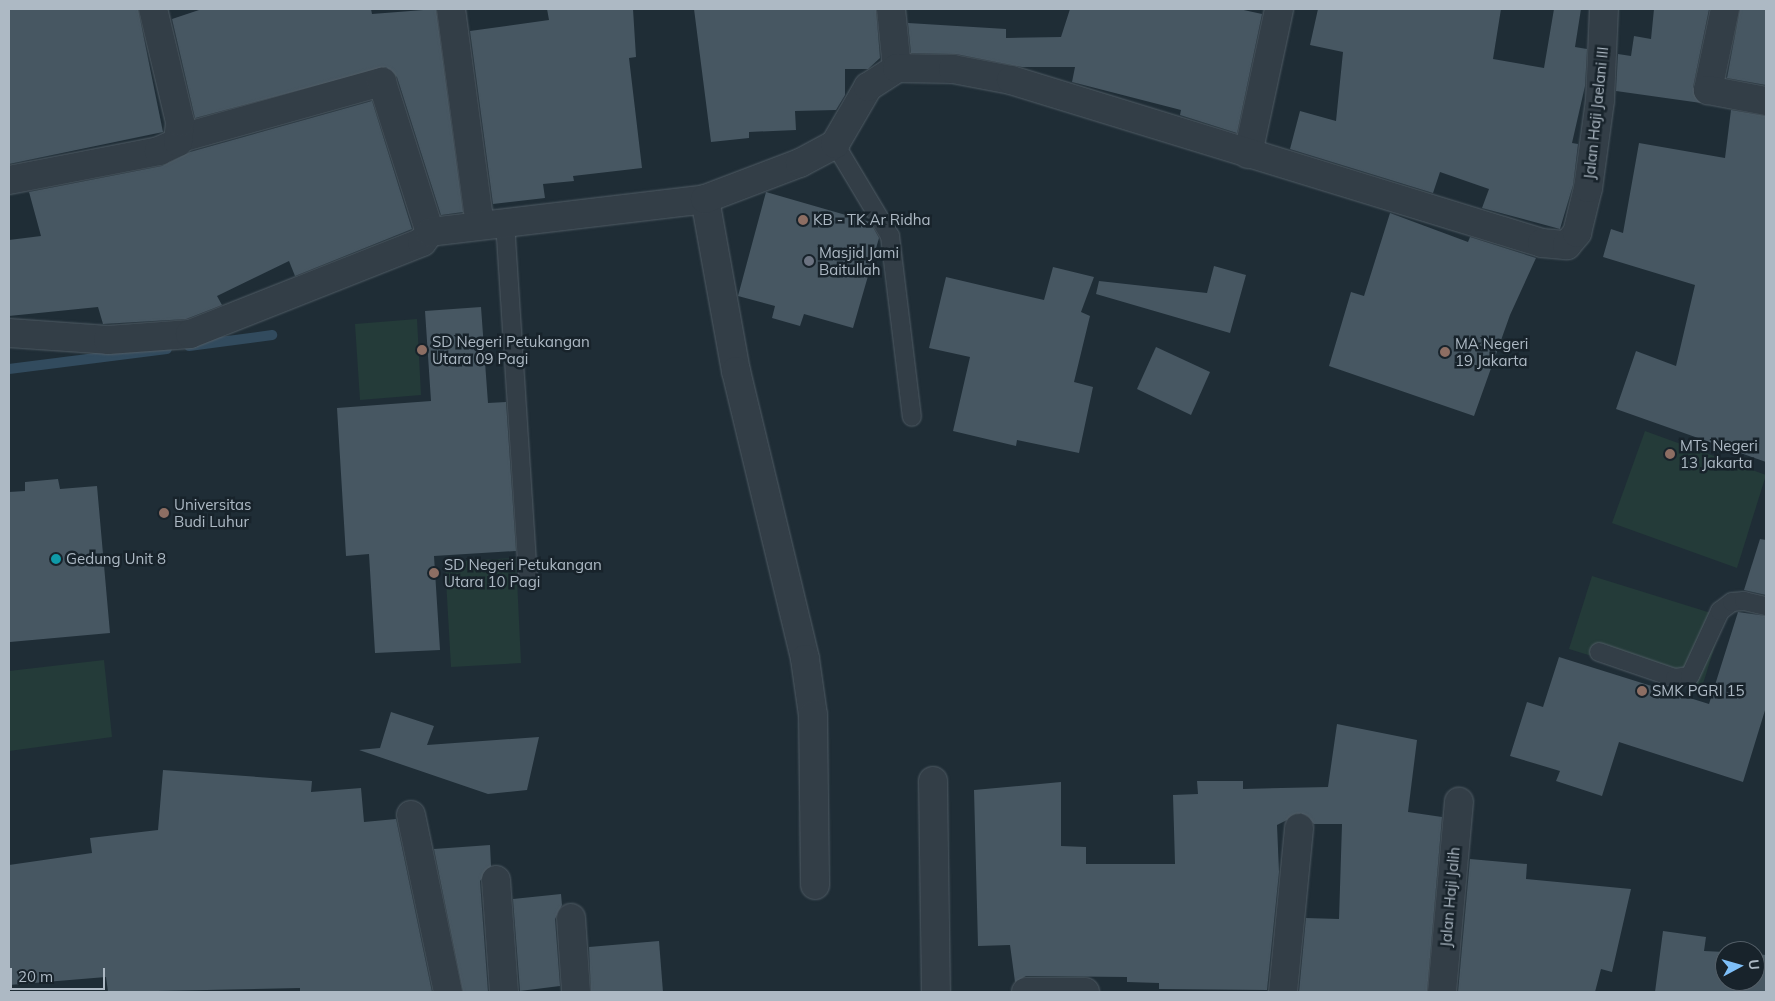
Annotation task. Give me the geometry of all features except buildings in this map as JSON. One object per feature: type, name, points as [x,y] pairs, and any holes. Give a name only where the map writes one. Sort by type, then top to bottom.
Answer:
[{"type":"street","points":[[153,9],[180,130]]},
{"type":"street","points":[[451,9],[492,223]]},
{"type":"street","points":[[891,9],[897,68]]},
{"type":"street","points":[[9,333],[108,340],[190,334],[422,242],[430,232],[492,223],[705,199],[800,163],[835,144],[868,87],[897,68],[953,69],[1012,80],[1248,154],[1279,9]]},
{"type":"street","name":"Jalan Haji Jaelani III","points":[[1248,154],[1557,246],[1573,240],[1588,188],[1600,100],[1604,9]]},
{"type":"street","points":[[1725,9],[1708,90],[1766,101]]},
{"type":"street","points":[[9,180],[160,150],[180,130],[382,82],[430,232]]},
{"type":"street","points":[[705,199],[736,371],[804,659],[813,715],[815,885]]},
{"type":"street","points":[[933,782],[936,992]]},
{"type":"street","name":"Jalan Haji Jalih","points":[[1442,992],[1459,802]]},
{"type":"street","points":[[411,815],[448,992]]},
{"type":"street","points":[[1283,992],[1299,828]]},
{"type":"street","points":[[496,880],[504,992]]},
{"type":"street","points":[[571,918],[576,992]]},
{"type":"street","points":[[1026,992],[1085,992]]},
{"type":"lane","points":[[835,144],[890,236],[912,417]]},
{"type":"lane","points":[[492,223],[528,577]]},
{"type":"lane","points":[[1599,652],[1675,678],[1690,676],[1720,611],[1732,602],[1744,601],[1766,606]]},
{"type":"green space","points":[[417,319],[421,395],[360,400],[355,324]]},
{"type":"green space","points":[[1645,431],[1766,475],[1737,568],[1612,523]]},
{"type":"green space","points":[[516,558],[521,663],[451,667],[445,562]]},
{"type":"green space","points":[[1592,576],[1724,617],[1701,690],[1569,649]]},
{"type":"green space","points":[[104,660],[112,737],[9,751],[9,671]]},
{"type":"waterway","points":[[189,346],[272,335]]},
{"type":"waterway","points":[[9,369],[167,349]]},
{"type":"place","name":"KB - TK Ar Ridha","points":[[803,220]]},
{"type":"place","name":"Masjid Jami Baitullah","points":[[809,261]]},
{"type":"place","name":"SD Negeri Petukangan Utara 09 Pagi","points":[[422,350]]},
{"type":"place","name":"MA Negeri 19 Jakarta","points":[[1445,352]]},
{"type":"place","name":"MTs Negeri 13 Jakarta","points":[[1670,454]]},
{"type":"place","name":"Universitas Budi Luhur","points":[[164,513]]},
{"type":"place","name":"Gedung Unit 8","points":[[56,559]]},
{"type":"place","name":"SD Negeri Petukangan Utara 10 Pagi","points":[[434,573]]},
{"type":"place","name":"SMK PGRI 15","points":[[1642,691]]}]
